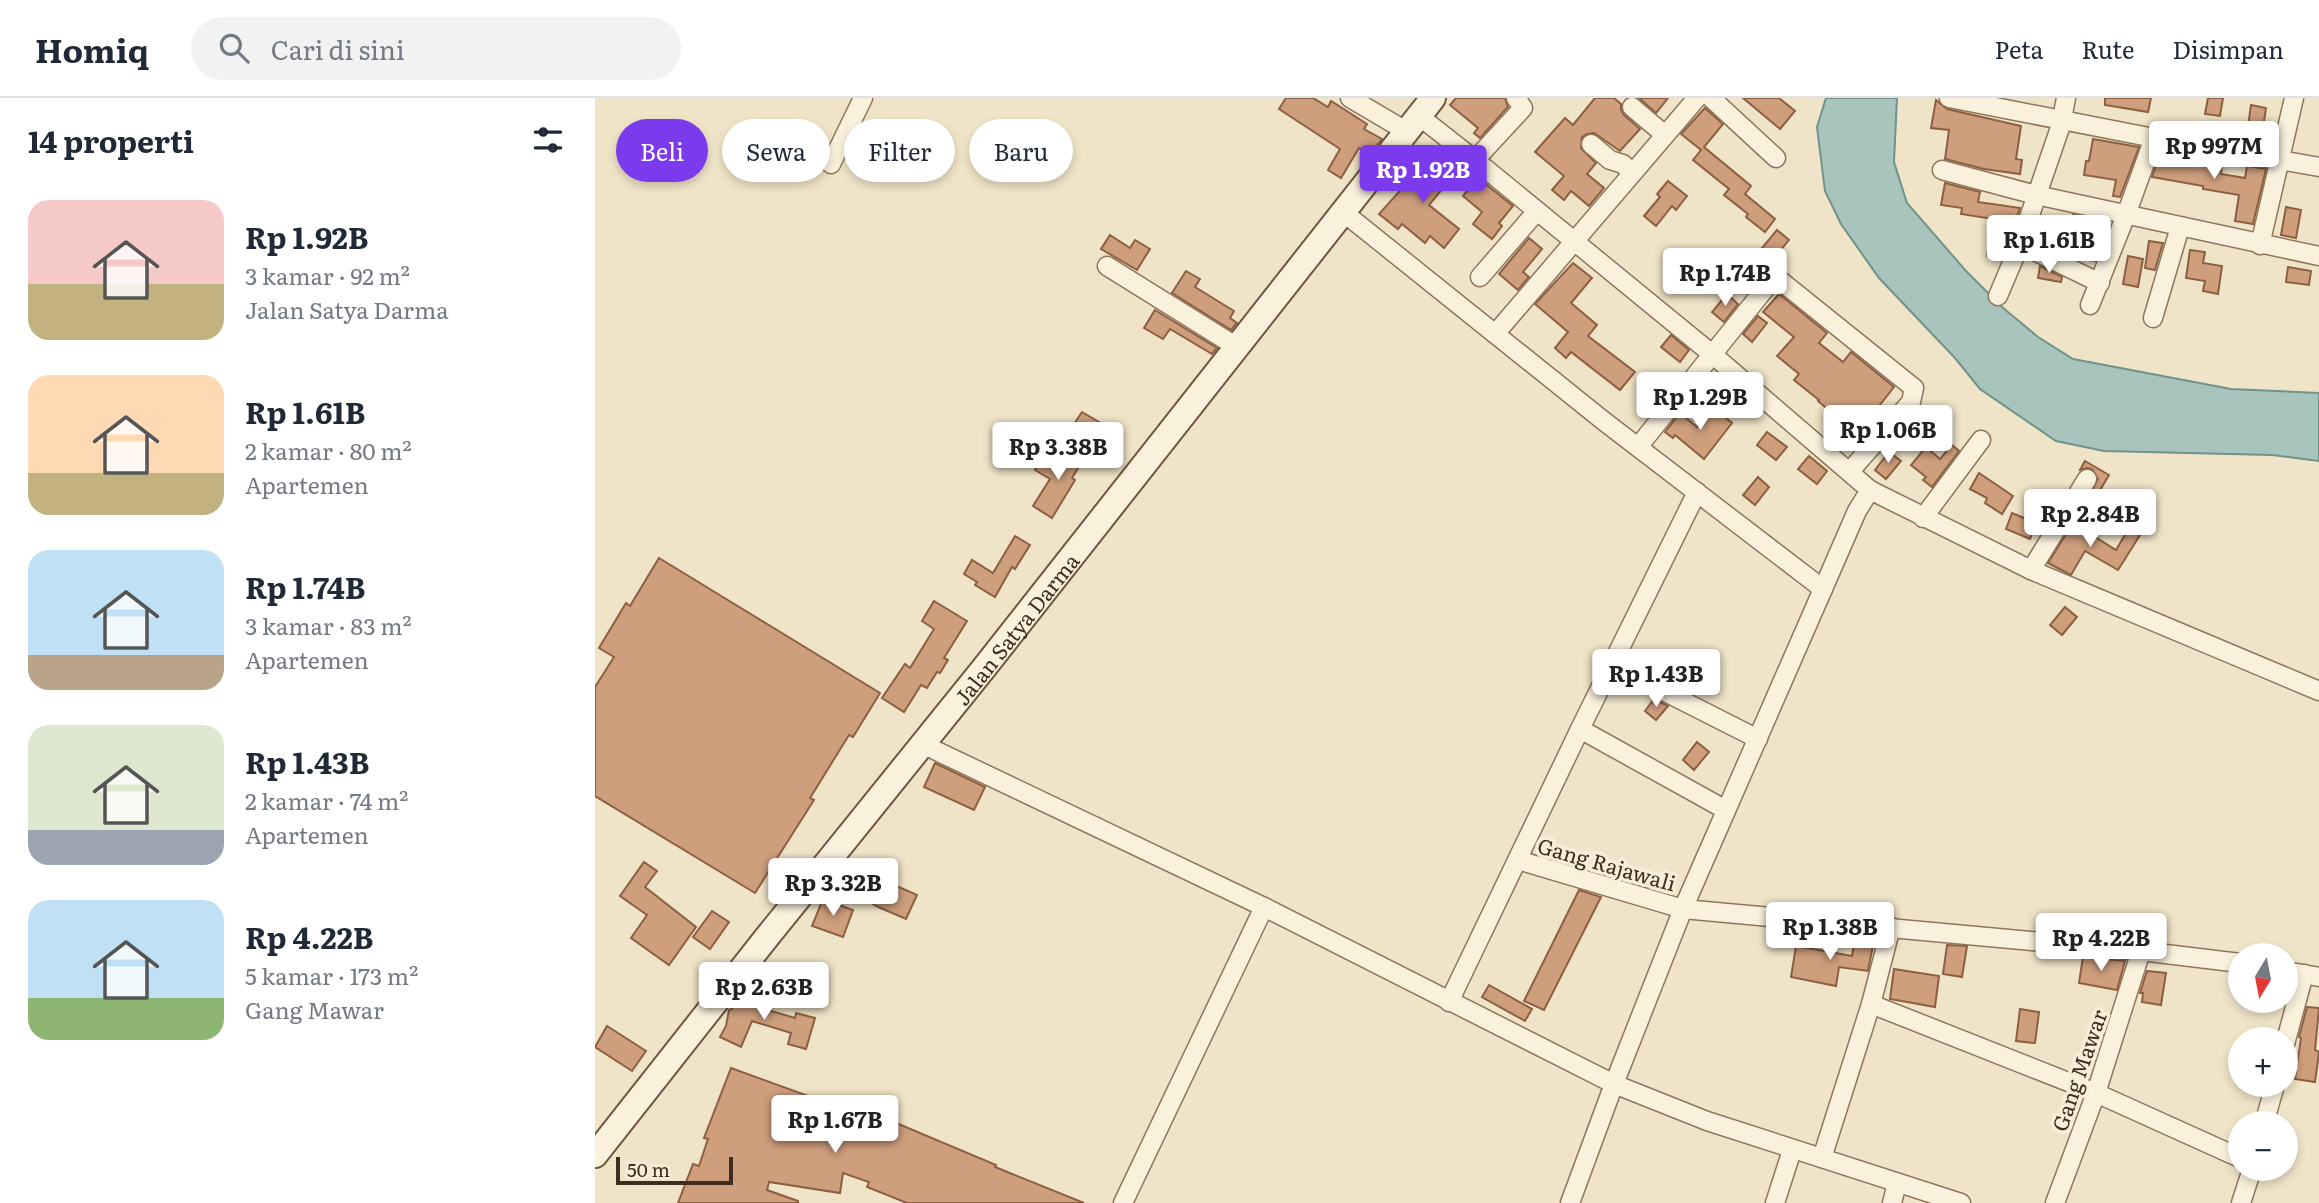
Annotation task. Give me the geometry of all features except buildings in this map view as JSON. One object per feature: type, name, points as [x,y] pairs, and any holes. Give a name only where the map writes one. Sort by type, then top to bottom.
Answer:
[{"type":"main road","name":"Jalan Satya Darma","points":[[595,1155],[1419,115]]},
{"type":"street","points":[[831,164],[863,98]]},
{"type":"street","points":[[1350,98],[1419,115],[1712,354],[1870,490],[2031,570],[2319,691]]},
{"type":"street","points":[[1475,159],[1523,108],[1516,98]]},
{"type":"street","points":[[1495,334],[1697,98]]},
{"type":"street","points":[[1711,98],[1776,158]]},
{"type":"street","points":[[1949,98],[2319,167]]},
{"type":"street","points":[[1998,296],[2020,244],[2062,119],[2066,98]]},
{"type":"street","points":[[2260,245],[2294,98]]},
{"type":"street","points":[[1632,107],[1665,135]]},
{"type":"street","points":[[2090,305],[2154,138]]},
{"type":"street","points":[[1591,144],[1610,160],[1623,164],[1632,173]]},
{"type":"street","points":[[1942,170],[2036,195],[2319,257]]},
{"type":"street","points":[[1480,277],[1537,211]]},
{"type":"street","points":[[1343,212],[1638,447],[1823,589]]},
{"type":"street","points":[[2153,318],[2180,227]]},
{"type":"street","points":[[2020,244],[2100,283]]},
{"type":"street","points":[[1107,266],[1237,347]]},
{"type":"street","points":[[1638,447],[1772,280],[1777,278],[1914,388],[1911,402],[1850,471]]},
{"type":"street","points":[[1923,518],[1981,440]]},
{"type":"street","points":[[2031,570],[2087,479]]},
{"type":"street","points":[[1570,1203],[1683,909],[1857,511],[1870,490]]},
{"type":"street","points":[[1449,1002],[1697,492]]},
{"type":"street","points":[[1612,665],[1758,739]]},
{"type":"street","points":[[1580,729],[1726,810]]},
{"type":"street","points":[[922,744],[1264,908],[1614,1084],[1707,1121],[1961,1203]]},
{"type":"street","name":"Gang Rajawali","points":[[1518,860],[1683,909],[2141,951],[2228,962]]},
{"type":"street","points":[[1123,1203],[1264,908]]},
{"type":"street","points":[[1822,1158],[1871,1004],[1891,927]]},
{"type":"street","name":"Gang Mawar","points":[[2055,1203],[2096,1093],[2141,951]]},
{"type":"street","points":[[2292,1027],[2314,972]]},
{"type":"street","points":[[1871,1004],[2096,1093],[2228,1153]]},
{"type":"street","points":[[1775,1203],[1792,1150]]},
{"type":"street","points":[[2241,1203],[2248,1181]]},
{"type":"street","points":[[1892,1203],[1897,1183]]},
{"type":"water","points":[[1826,98],[1897,98],[1894,162],[1907,203],[1966,271],[2002,307],[2038,337],[2073,359],[2231,389],[2319,393],[2319,461],[2272,455],[2104,451],[2056,441],[1980,389],[1955,358],[1879,278],[1841,224],[1825,191],[1817,127]]}]
